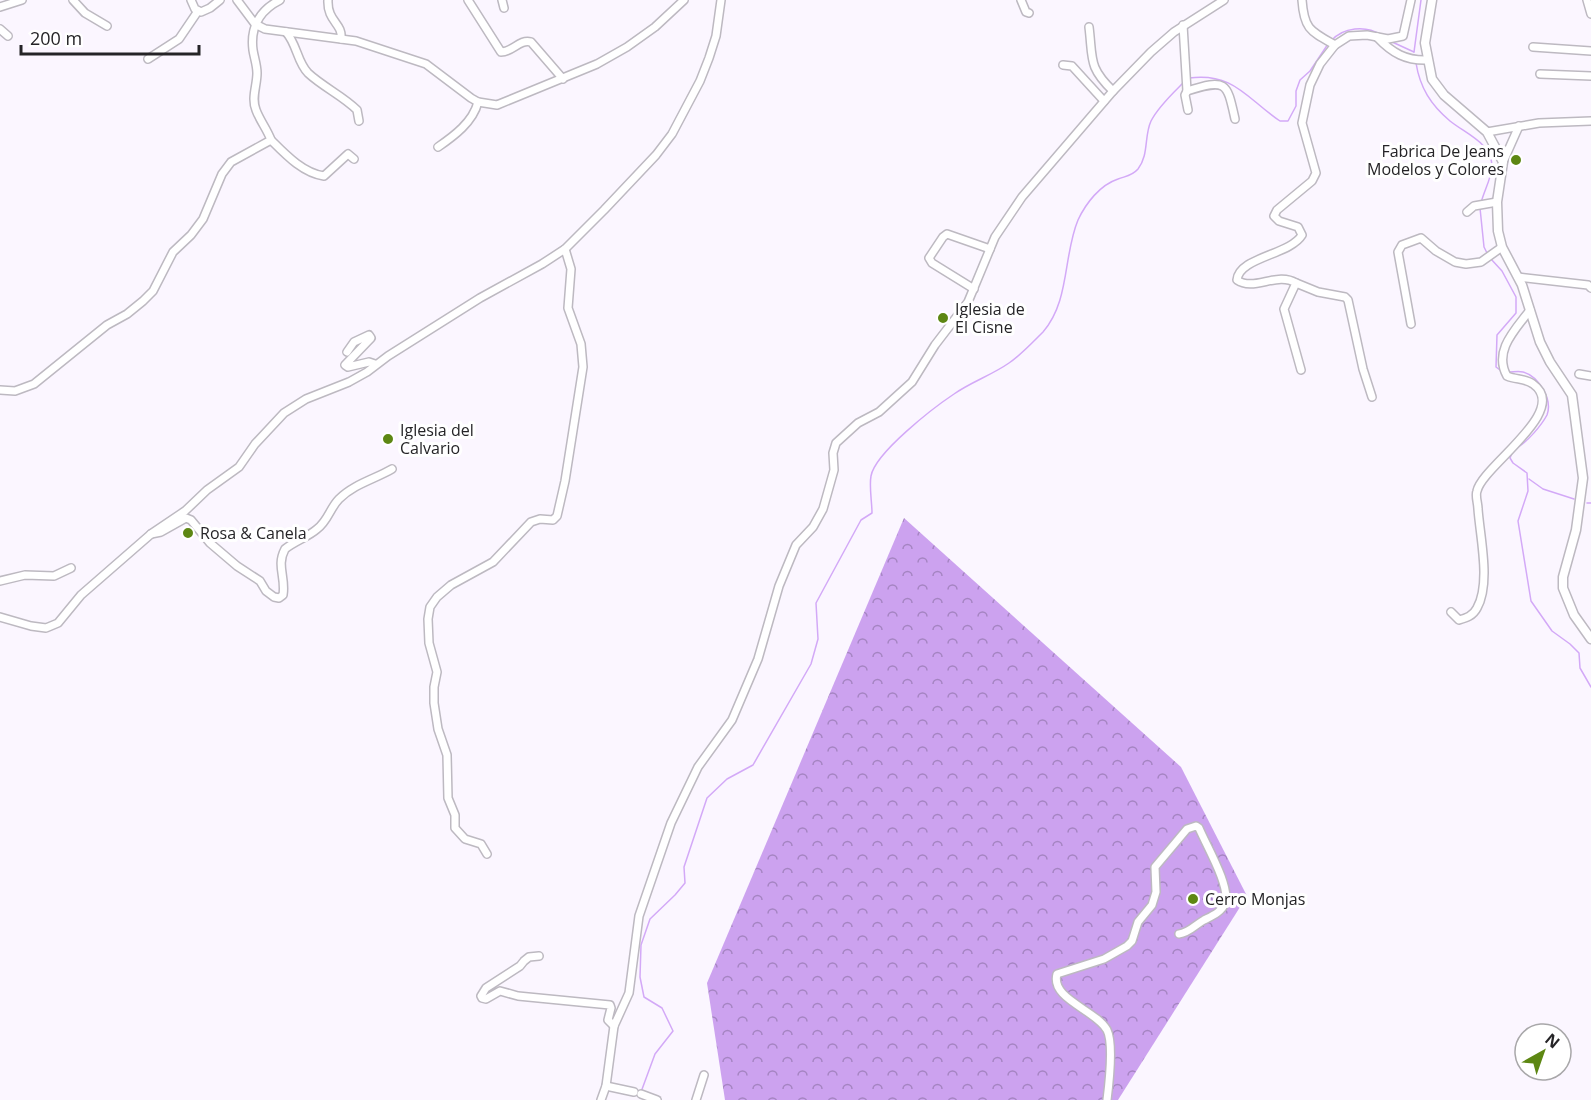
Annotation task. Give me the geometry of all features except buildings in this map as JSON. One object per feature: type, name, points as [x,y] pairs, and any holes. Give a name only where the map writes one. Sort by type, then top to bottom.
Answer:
[{"type":"main road","points":[[1431,0],[1425,60],[1432,79],[1444,95],[1487,132],[1503,162],[1497,202],[1498,231],[1502,247],[1518,277],[1540,342],[1572,395],[1583,478],[1576,530],[1563,577],[1563,588],[1574,615],[1591,639]]},
{"type":"street","points":[[0,7],[22,0]]},
{"type":"street","points":[[73,0],[85,13],[107,26]]},
{"type":"street","points":[[190,0],[198,11]]},
{"type":"street","points":[[148,59],[179,39],[198,11],[210,8],[220,0]]},
{"type":"street","points":[[237,0],[255,24],[265,29],[356,41],[426,63],[478,102],[497,105],[597,64],[627,47],[655,27],[684,0]]},
{"type":"street","points":[[280,0],[266,9],[255,24],[252,37],[257,73],[254,99],[256,111],[271,140],[296,163],[314,174],[324,176],[348,154],[354,159]]},
{"type":"street","points":[[328,0],[328,12],[341,29],[341,39]]},
{"type":"street","points":[[468,0],[501,52],[524,41],[531,42],[563,79]]},
{"type":"street","points":[[502,0],[504,8]]},
{"type":"street","points":[[0,617],[46,628],[58,624],[81,595],[151,534],[185,511],[207,490],[239,467],[255,444],[284,413],[306,399],[349,382],[367,372],[375,364],[480,298],[565,249],[656,155],[672,134],[700,81],[709,58],[716,36],[721,0]]},
{"type":"street","points":[[1021,0],[1026,12],[1029,13]]},
{"type":"street","points":[[601,1100],[606,1086],[614,1026],[629,993],[639,916],[671,823],[698,767],[732,720],[750,679],[779,586],[795,545],[813,527],[823,509],[834,471],[833,453],[836,443],[858,423],[879,412],[912,382],[935,345],[968,302],[995,237],[1022,197],[1104,101],[1151,52],[1183,25],[1224,0]]},
{"type":"street","points":[[1302,0],[1304,21],[1311,30],[1334,45]]},
{"type":"street","points":[[1372,397],[1348,300],[1341,296],[1318,292],[1282,278],[1244,284],[1237,280],[1237,276],[1240,271],[1250,265],[1296,243],[1302,235],[1298,227],[1279,221],[1274,215],[1277,210],[1312,182],[1316,172],[1302,123],[1314,74],[1334,45],[1349,36],[1367,35],[1388,39],[1403,36],[1411,0]]},
{"type":"street","points":[[1587,0],[1591,15]]},
{"type":"street","points":[[1183,25],[1187,91],[1185,95],[1188,110]]},
{"type":"street","points":[[1089,27],[1094,68],[1097,75],[1113,91]]},
{"type":"street","points":[[0,29],[8,36]]},
{"type":"street","points":[[286,32],[292,38],[302,65],[309,74],[357,110],[359,121]]},
{"type":"street","points":[[1377,37],[1389,51],[1409,60],[1425,60]]},
{"type":"street","points":[[1533,47],[1591,51]]},
{"type":"street","points":[[1063,66],[1072,66],[1104,101]]},
{"type":"street","points":[[1540,74],[1591,76]]},
{"type":"street","points":[[1187,91],[1215,85],[1226,88],[1235,119]]},
{"type":"street","points":[[438,147],[459,132],[474,112],[478,102]]},
{"type":"street","points":[[1487,132],[1519,126],[1591,120]]},
{"type":"street","points":[[1503,162],[1519,126]]},
{"type":"street","points":[[0,390],[15,391],[34,384],[107,325],[127,314],[143,301],[153,291],[173,252],[191,235],[202,219],[222,174],[231,162],[271,140]]},
{"type":"street","points":[[1467,212],[1474,206],[1497,202]]},
{"type":"street","points":[[974,289],[932,264],[929,258],[947,234],[990,249]]},
{"type":"street","points":[[1411,324],[1398,252],[1401,245],[1421,238],[1436,251],[1455,262],[1466,264],[1481,262],[1502,247]]},
{"type":"street","points":[[487,854],[481,844],[465,839],[455,828],[455,815],[448,798],[447,755],[438,729],[434,703],[437,672],[429,643],[428,619],[430,607],[436,597],[451,585],[493,562],[531,522],[540,519],[553,520],[556,516],[566,481],[583,367],[581,344],[568,308],[571,269],[565,249]]},
{"type":"street","points":[[1518,277],[1588,285],[1591,288]]},
{"type":"street","points":[[1296,283],[1284,309],[1301,370]]},
{"type":"street","points":[[1451,612],[1459,620],[1468,617],[1477,610],[1482,592],[1484,575],[1477,490],[1485,476],[1524,436],[1541,408],[1541,396],[1535,386],[1522,379],[1510,378],[1502,365],[1503,350],[1530,310]]},
{"type":"street","points":[[346,352],[354,342],[369,335],[371,338],[345,365],[348,367],[369,362],[375,364]]},
{"type":"street","points":[[1579,374],[1591,376]]},
{"type":"street","points":[[151,534],[161,532],[186,518],[191,520],[210,543],[237,566],[260,581],[266,591],[279,598],[283,595],[284,589],[280,564],[285,549],[316,530],[326,520],[341,497],[364,482],[393,469]]},
{"type":"street","points":[[0,581],[25,575],[54,576],[71,568]]},
{"type":"street","points":[[1107,1100],[1110,1055],[1107,1032],[1095,1016],[1067,998],[1057,988],[1055,981],[1057,974],[1104,959],[1132,941],[1138,922],[1152,905],[1156,892],[1155,867],[1187,829],[1196,826],[1215,861],[1227,894],[1224,905],[1216,914],[1194,925],[1186,933],[1179,934]]},
{"type":"street","points":[[539,956],[529,957],[520,966],[491,984],[483,992],[482,998],[486,999],[500,992],[518,996],[610,1005],[608,1020],[614,1026]]},
{"type":"street","points":[[696,1100],[704,1075]]},
{"type":"street","points":[[606,1086],[657,1100]]},
{"type":"green space","points":[[904,518],[1181,767],[1247,896],[1118,1100],[725,1100],[707,983]]},
{"type":"waterway","points":[[1414,52],[1421,0]]},
{"type":"waterway","points":[[1331,41],[1336,36],[1355,29],[1369,30],[1381,35]]},
{"type":"waterway","points":[[1390,41],[1414,52]]},
{"type":"waterway","points":[[1189,78],[1204,77],[1229,83],[1280,121],[1288,121],[1296,106],[1296,91],[1300,80],[1310,71],[1328,44]]},
{"type":"waterway","points":[[1416,63],[1420,80],[1437,109],[1483,145],[1488,152],[1492,167],[1481,203]]},
{"type":"waterway","points":[[641,1092],[655,1054],[673,1031],[662,1008],[644,997],[640,977],[641,945],[650,919],[685,883],[684,867],[707,798],[727,779],[753,765],[811,664],[818,639],[816,603],[861,520],[872,513],[870,480],[875,466],[893,444],[933,409],[1009,363],[1043,332],[1058,306],[1073,234],[1081,214],[1094,195],[1105,186],[1138,169],[1144,158],[1151,121],[1161,106],[1183,83]]},
{"type":"waterway","points":[[1480,208],[1484,247],[1487,253]]},
{"type":"waterway","points":[[1491,259],[1502,271],[1516,297],[1516,313],[1497,335],[1496,367],[1504,373]]},
{"type":"waterway","points":[[1508,372],[1529,374],[1539,383],[1548,402],[1547,415],[1530,437],[1518,447]]},
{"type":"waterway","points":[[1512,453],[1510,458],[1513,463],[1527,473],[1528,491],[1518,521],[1531,601],[1552,631],[1579,653],[1580,668],[1591,687]]},
{"type":"waterway","points":[[1529,479],[1543,489],[1574,499]]},
{"type":"place","name":"Fabrica De Jeans Modelos y Colores","points":[[1516,160]]},
{"type":"place","name":"Iglesia de El Cisne","points":[[943,318]]},
{"type":"place","name":"Iglesia del Calvario","points":[[388,439]]},
{"type":"place","name":"Rosa & Canela","points":[[188,533]]},
{"type":"place","name":"Cerro Monjas","points":[[1193,899]]}]
